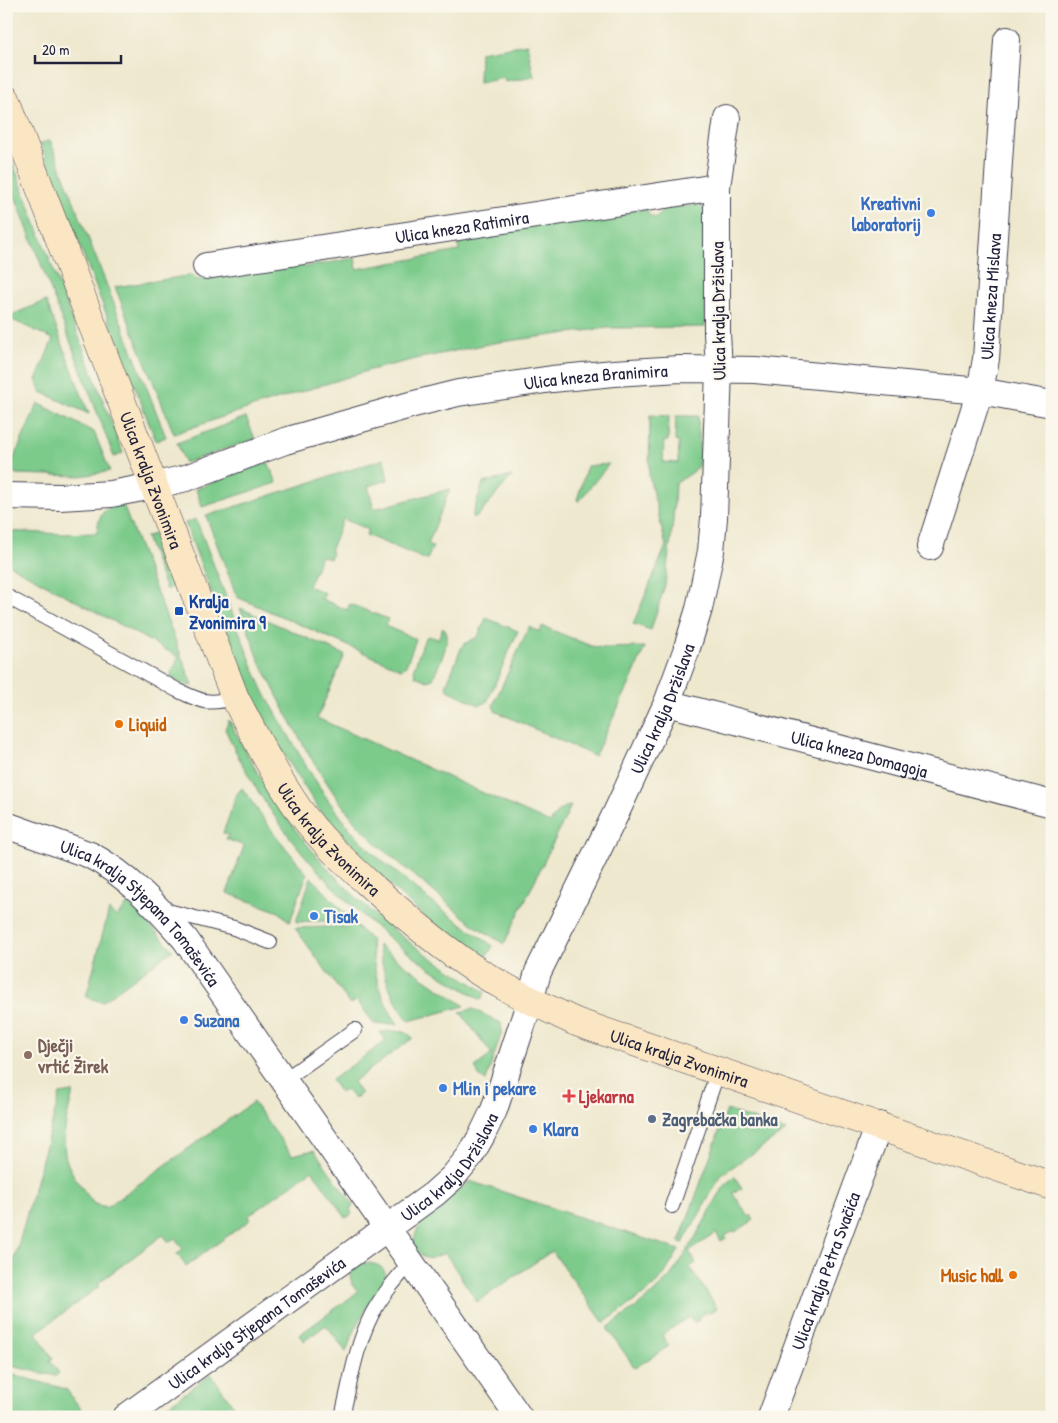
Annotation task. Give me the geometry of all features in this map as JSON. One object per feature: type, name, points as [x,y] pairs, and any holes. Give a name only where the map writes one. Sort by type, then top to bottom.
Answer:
[{"type":"main road","name":"Ulica kralja Zvonimira","points":[[6,99],[235,698],[278,778],[300,811],[337,854],[406,917],[460,959],[530,1001],[576,1022],[1052,1186]]},
{"type":"street","name":"Ulica kneza Mislava","points":[[930,547],[980,391],[986,359],[1007,40]]},
{"type":"street","name":"Ulica kralja Držislava","points":[[388,1228],[434,1194],[452,1178],[470,1156],[482,1135],[494,1110],[538,972],[667,703],[686,651],[699,608],[711,551],[719,369],[717,333],[717,187],[727,118]]},
{"type":"street","name":"Ulica kneza Ratimira","points":[[206,266],[717,187]]},
{"type":"street","name":"Ulica kneza Branimira","points":[[6,496],[60,497],[111,494],[153,486],[186,478],[286,441],[458,393],[552,379],[614,373],[719,369],[755,370],[980,391],[1052,404]]},
{"type":"street","name":"Ulica kneza Domagoja","points":[[667,703],[1052,804]]},
{"type":"street","name":"Ulica kralja Stjepana Tomaševića","points":[[6,825],[90,855],[103,862],[128,881],[158,909],[185,939],[519,1417]]},
{"type":"street","name":"Ulica kralja Petra Svačića","points":[[771,1417],[879,1125]]},
{"type":"street","name":"Ulica kralja Stjepana Tomaševića","points":[[126,1417],[388,1228]]},
{"type":"lane","points":[[6,596],[202,702],[220,702],[235,698]]},
{"type":"lane","points":[[158,909],[234,928],[270,942]]},
{"type":"lane","points":[[284,1080],[354,1030]]},
{"type":"lane","points":[[672,1206],[718,1071]]},
{"type":"lane","points":[[342,1417],[360,1344],[372,1314],[390,1286],[411,1262]]},
{"type":"green space","points":[[527,44],[534,77],[505,82],[504,78],[479,83],[480,52]]},
{"type":"green space","points":[[50,140],[166,437],[156,441],[40,144]]},
{"type":"green space","points":[[6,145],[123,453],[114,457],[6,172]]},
{"type":"green space","points":[[700,205],[706,210],[705,327],[607,328],[493,343],[370,370],[174,434],[115,287],[193,275],[196,280],[298,261],[304,267],[355,258],[357,269],[459,251],[456,234],[647,209],[649,215],[655,218],[661,213],[662,208]]},
{"type":"green space","points":[[46,301],[89,414],[41,392],[36,380],[53,339],[6,317]]},
{"type":"green space","points":[[38,403],[94,432],[110,471],[81,476],[16,474],[11,471],[10,467]]},
{"type":"green space","points":[[650,415],[669,416],[668,441],[664,441],[663,462],[678,463],[679,442],[675,441],[676,416],[698,416],[700,454],[698,466],[693,472],[675,484],[673,521],[665,585],[651,630],[633,624],[666,546],[649,476]]},
{"type":"green space","points":[[246,417],[255,439],[185,463],[177,443]]},
{"type":"green space","points":[[384,459],[388,480],[368,486],[374,509],[450,489],[428,544],[433,546],[427,560],[366,535],[368,529],[343,519],[330,551],[332,552],[330,559],[321,556],[308,586],[325,593],[322,599],[347,610],[350,604],[388,619],[385,626],[416,639],[406,666],[401,669],[237,597],[206,516]]},
{"type":"green space","points":[[268,462],[277,483],[202,507],[196,489]]},
{"type":"green space","points":[[609,464],[579,501],[577,500],[587,466]]},
{"type":"green space","points":[[512,476],[476,518],[472,517],[483,483]]},
{"type":"green space","points":[[115,505],[123,505],[193,686],[180,683],[170,676],[179,657],[6,563],[6,531],[62,534],[97,533],[98,523],[103,512]]},
{"type":"green space","points":[[196,519],[265,694],[328,800],[351,830],[374,854],[434,904],[493,946],[485,959],[426,918],[366,864],[332,827],[316,805],[278,745],[241,670],[185,523]]},
{"type":"green space","points":[[156,533],[175,586],[166,590],[146,537]]},
{"type":"green space","points":[[240,608],[345,655],[317,718],[550,823],[561,809],[571,806],[504,944],[472,924],[379,846],[357,824],[309,755],[286,713],[260,662]]},
{"type":"green space","points":[[486,618],[518,631],[487,702],[479,705],[448,690],[446,686],[462,646],[478,637]]},
{"type":"green space","points":[[542,626],[591,646],[604,648],[645,647],[630,683],[595,755],[495,711],[493,705],[529,627],[540,632]]},
{"type":"green space","points":[[443,627],[446,631],[446,644],[433,679],[428,681],[415,676],[414,668],[425,638],[429,636],[438,639]]},
{"type":"green space","points":[[229,720],[270,793],[285,816],[320,860],[359,900],[410,943],[485,992],[481,1000],[414,957],[384,934],[329,883],[281,826],[260,795],[225,729]]},
{"type":"green space","points":[[242,788],[273,832],[307,874],[290,922],[279,912],[227,893],[244,846],[226,839],[228,835],[223,833],[237,794]]},
{"type":"green space","points":[[311,877],[351,920],[296,922]]},
{"type":"green space","points":[[129,903],[173,950],[102,1002],[86,997],[109,910],[116,917]]},
{"type":"green space","points":[[356,926],[371,940],[378,984],[386,1004],[398,1024],[374,1024],[357,1000],[350,1004],[295,928]]},
{"type":"green space","points":[[378,945],[465,1006],[409,1021],[392,994]]},
{"type":"green space","points":[[473,1009],[501,1023],[502,1031],[486,1081],[479,1076],[475,1067],[492,1054],[460,1012]]},
{"type":"green space","points":[[380,1032],[407,1032],[413,1038],[353,1082],[361,1094],[354,1099],[346,1089],[340,1093],[331,1080],[386,1041]]},
{"type":"green space","points":[[73,1092],[65,1128],[65,1155],[73,1175],[94,1204],[107,1207],[253,1102],[292,1155],[314,1150],[354,1206],[350,1209],[352,1214],[346,1218],[312,1170],[248,1216],[250,1220],[186,1266],[177,1254],[183,1249],[175,1238],[169,1242],[163,1235],[98,1283],[100,1286],[36,1333],[53,1358],[50,1361],[59,1373],[56,1376],[6,1365],[6,1290],[60,1094]]},
{"type":"green space","points":[[727,1110],[786,1131],[722,1174],[683,1243],[679,1242]]},
{"type":"green space","points":[[734,1176],[742,1188],[733,1193],[749,1217],[751,1215],[754,1220],[725,1236],[726,1238],[721,1241],[716,1233],[689,1251],[696,1263],[690,1267],[717,1308],[708,1314],[706,1312],[698,1317],[699,1320],[694,1323],[689,1317],[662,1335],[669,1346],[635,1368],[607,1328],[645,1300],[670,1276],[690,1246],[720,1192]]},
{"type":"green space","points":[[470,1181],[679,1250],[664,1275],[651,1289],[604,1323],[552,1251],[477,1302],[445,1253],[427,1258],[421,1255],[413,1246],[414,1238],[424,1218]]},
{"type":"green space","points":[[365,1263],[373,1264],[383,1269],[386,1280],[363,1314],[346,1352],[326,1325],[304,1341],[299,1335],[358,1292],[352,1284],[350,1275],[358,1265]]},
{"type":"green space","points":[[6,1373],[66,1389],[87,1417],[8,1417],[6,1414]]},
{"type":"green space","points":[[211,1374],[241,1417],[152,1417]]},
{"type":"place","name":"Kreativni laboratorij","points":[[931,213]]},
{"type":"place","name":"Kralja Zvonimira 9","points":[[179,611]]},
{"type":"place","name":"Liquid","points":[[119,724]]},
{"type":"place","name":"Tisak","points":[[314,916]]},
{"type":"place","name":"Suzana","points":[[184,1020]]},
{"type":"place","name":"Dječji vrtić Žirek","points":[[28,1055]]},
{"type":"place","name":"Mlin i pekare","points":[[443,1088]]},
{"type":"place","name":"Ljekarna","points":[[569,1096]]},
{"type":"place","name":"Zagrebačka banka","points":[[652,1119]]},
{"type":"place","name":"Klara","points":[[533,1129]]},
{"type":"place","name":"Music hall","points":[[1013,1275]]}]
